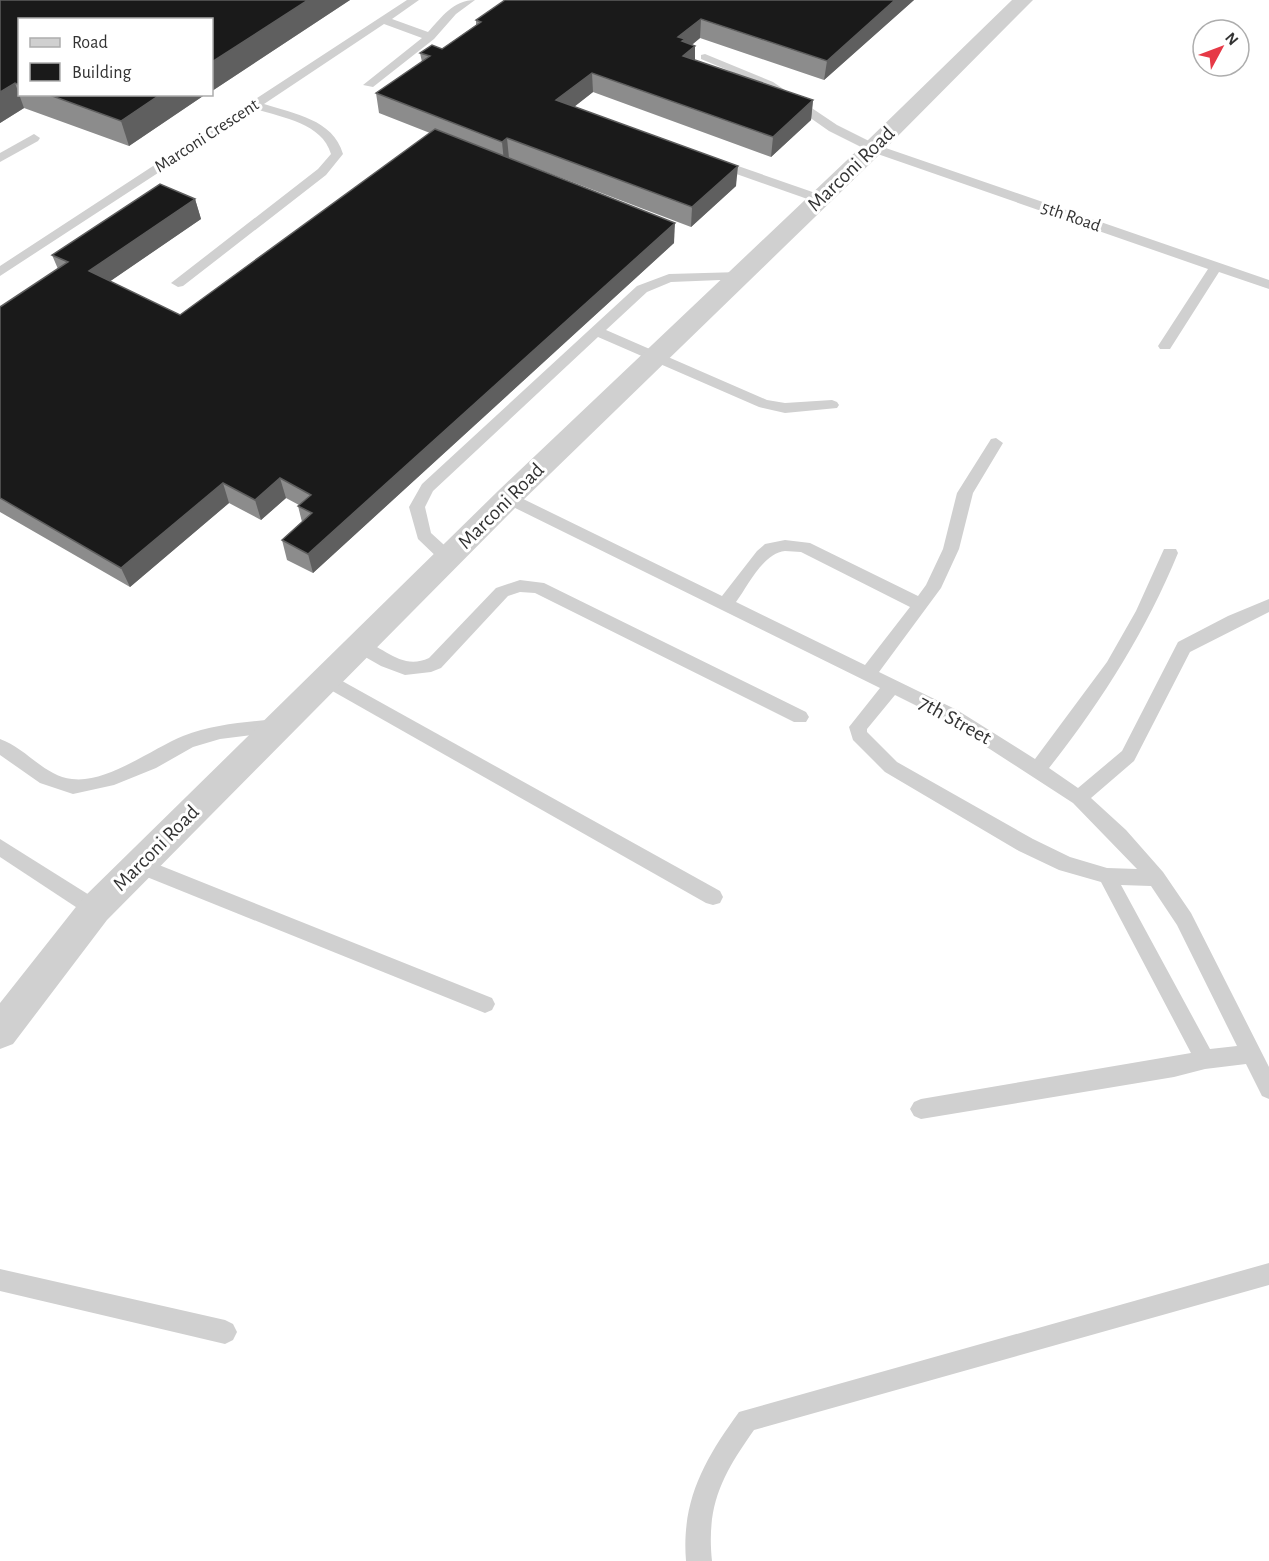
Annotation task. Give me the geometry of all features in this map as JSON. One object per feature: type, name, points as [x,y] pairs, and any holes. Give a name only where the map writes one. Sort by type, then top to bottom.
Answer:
[{"type":"street","name":"Marconi Road","points":[[0,1032],[95,909],[508,498],[873,148],[1023,0]]},
{"type":"lane","name":"Marconi Crescent","points":[[0,272],[414,0]]},
{"type":"lane","points":[[369,86],[430,37],[452,12],[470,0]]},
{"type":"lane","points":[[383,20],[430,37]]},
{"type":"lane","name":"5th Road","points":[[705,57],[769,84],[832,128],[873,148],[1269,285]]},
{"type":"lane","points":[[178,283],[322,172],[337,154],[336,143],[330,135],[254,105]]},
{"type":"lane","points":[[0,158],[34,138]]},
{"type":"lane","points":[[706,159],[820,199]]},
{"type":"lane","points":[[1165,346],[1216,267]]},
{"type":"lane","points":[[448,558],[424,535],[417,507],[427,488],[642,289],[669,278],[740,276]]},
{"type":"lane","points":[[596,331],[764,404],[796,408],[831,405]]},
{"type":"lane","points":[[868,674],[933,588],[951,549],[965,493],[996,443]]},
{"type":"lane","name":"7th Street","points":[[508,498],[951,715],[1037,768],[1079,798],[1119,836],[1156,878],[1184,919],[1269,1089]]},
{"type":"lane","points":[[725,604],[767,551],[779,546],[793,545],[804,547],[921,605]]},
{"type":"lane","points":[[1037,768],[1075,722],[1137,626],[1156,589],[1170,553]]},
{"type":"lane","points":[[359,645],[405,670],[423,670],[435,663],[502,592],[520,586],[538,587],[800,717]]},
{"type":"lane","points":[[1079,798],[1128,756],[1142,733],[1160,691],[1184,646],[1269,605]]},
{"type":"lane","points":[[326,680],[712,897]]},
{"type":"lane","points":[[892,686],[858,727],[859,735],[868,747],[891,767],[1026,845],[1066,864],[1107,876],[1156,878]]},
{"type":"lane","points":[[0,746],[46,778],[73,787],[108,780],[150,763],[187,742],[209,736],[278,726]]},
{"type":"lane","points":[[0,847],[95,909]]},
{"type":"lane","points":[[139,865],[485,1005]]},
{"type":"lane","points":[[1107,876],[1205,1059]]},
{"type":"lane","points":[[921,1109],[1174,1067],[1205,1059],[1253,1054]]},
{"type":"lane","points":[[699,1561],[695,1542],[704,1501],[718,1460],[747,1420],[1269,1275]]},
{"type":"lane","points":[[0,1280],[225,1332]]},
{"type":"building","points":[[0,0],[308,0],[213,61],[213,18],[18,18],[18,84],[15,83],[0,92]]},
{"type":"building","points":[[505,0],[895,0],[827,61],[701,19],[678,37],[695,46],[683,56],[813,100],[773,137],[592,73],[556,100],[738,166],[692,207],[507,138],[502,142],[376,93],[430,56],[420,53],[432,45],[442,49],[481,22],[476,20]]},
{"type":"building","points":[[52,96],[158,96],[121,121]]},
{"type":"building","points":[[435,129],[675,223],[308,554],[282,540],[312,513],[298,506],[311,495],[280,478],[255,500],[223,483],[121,568],[0,498],[0,307],[68,262],[52,255],[160,184],[195,199],[89,271],[180,315]]}]
